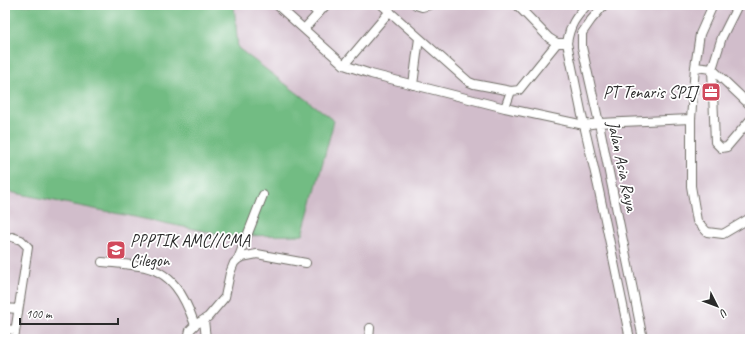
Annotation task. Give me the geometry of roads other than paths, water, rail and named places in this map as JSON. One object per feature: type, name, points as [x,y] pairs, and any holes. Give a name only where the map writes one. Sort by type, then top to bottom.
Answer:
[{"type":"lane","points":[[277,5],[344,64],[371,74],[505,108],[584,125],[690,119]]},
{"type":"lane","points":[[309,5],[318,14]]},
{"type":"lane","points":[[304,29],[326,5]]},
{"type":"lane","points":[[382,5],[470,82],[511,91],[519,90],[557,43]]},
{"type":"lane","points":[[416,5],[422,7],[430,5]]},
{"type":"lane","points":[[517,5],[549,38],[557,43],[568,43]]},
{"type":"lane","name":"Jalan Asia Raya","points":[[587,5],[574,20],[569,32],[568,43],[630,339]]},
{"type":"lane","name":"Jalan Asia Raya","points":[[604,5],[582,33],[582,47],[643,339]]},
{"type":"lane","points":[[713,5],[700,34],[695,67],[690,119],[691,186],[698,221],[707,232],[723,234],[750,218]]},
{"type":"lane","points":[[738,5],[722,37],[712,70],[715,142],[717,145],[721,148],[727,147],[750,120]]},
{"type":"lane","points":[[344,64],[390,12]]},
{"type":"lane","points":[[413,85],[419,38]]},
{"type":"lane","points":[[695,67],[712,70],[750,105]]},
{"type":"lane","points":[[505,108],[511,91]]},
{"type":"lane","points":[[598,186],[611,183]]},
{"type":"lane","points":[[188,339],[190,330],[204,320],[220,305],[225,297],[230,273],[234,263],[238,259],[262,194]]},
{"type":"lane","points":[[604,217],[617,214]]},
{"type":"lane","points":[[12,237],[21,240],[28,247],[14,339]]},
{"type":"lane","points":[[238,259],[257,254],[306,263]]},
{"type":"lane","points":[[102,262],[140,266],[162,274],[179,290],[187,303],[195,325]]},
{"type":"lane","points":[[5,308],[18,308]]},
{"type":"lane","points":[[204,320],[206,339]]},
{"type":"lane","points":[[369,339],[370,328]]},
{"type":"lane","points":[[5,329],[15,330]]},
{"type":"place","name":"PT Tenaris SPIJ","points":[[711,92]]},
{"type":"place","name":"PPPTIK AMC//CMA Cilegon","points":[[116,250]]}]
